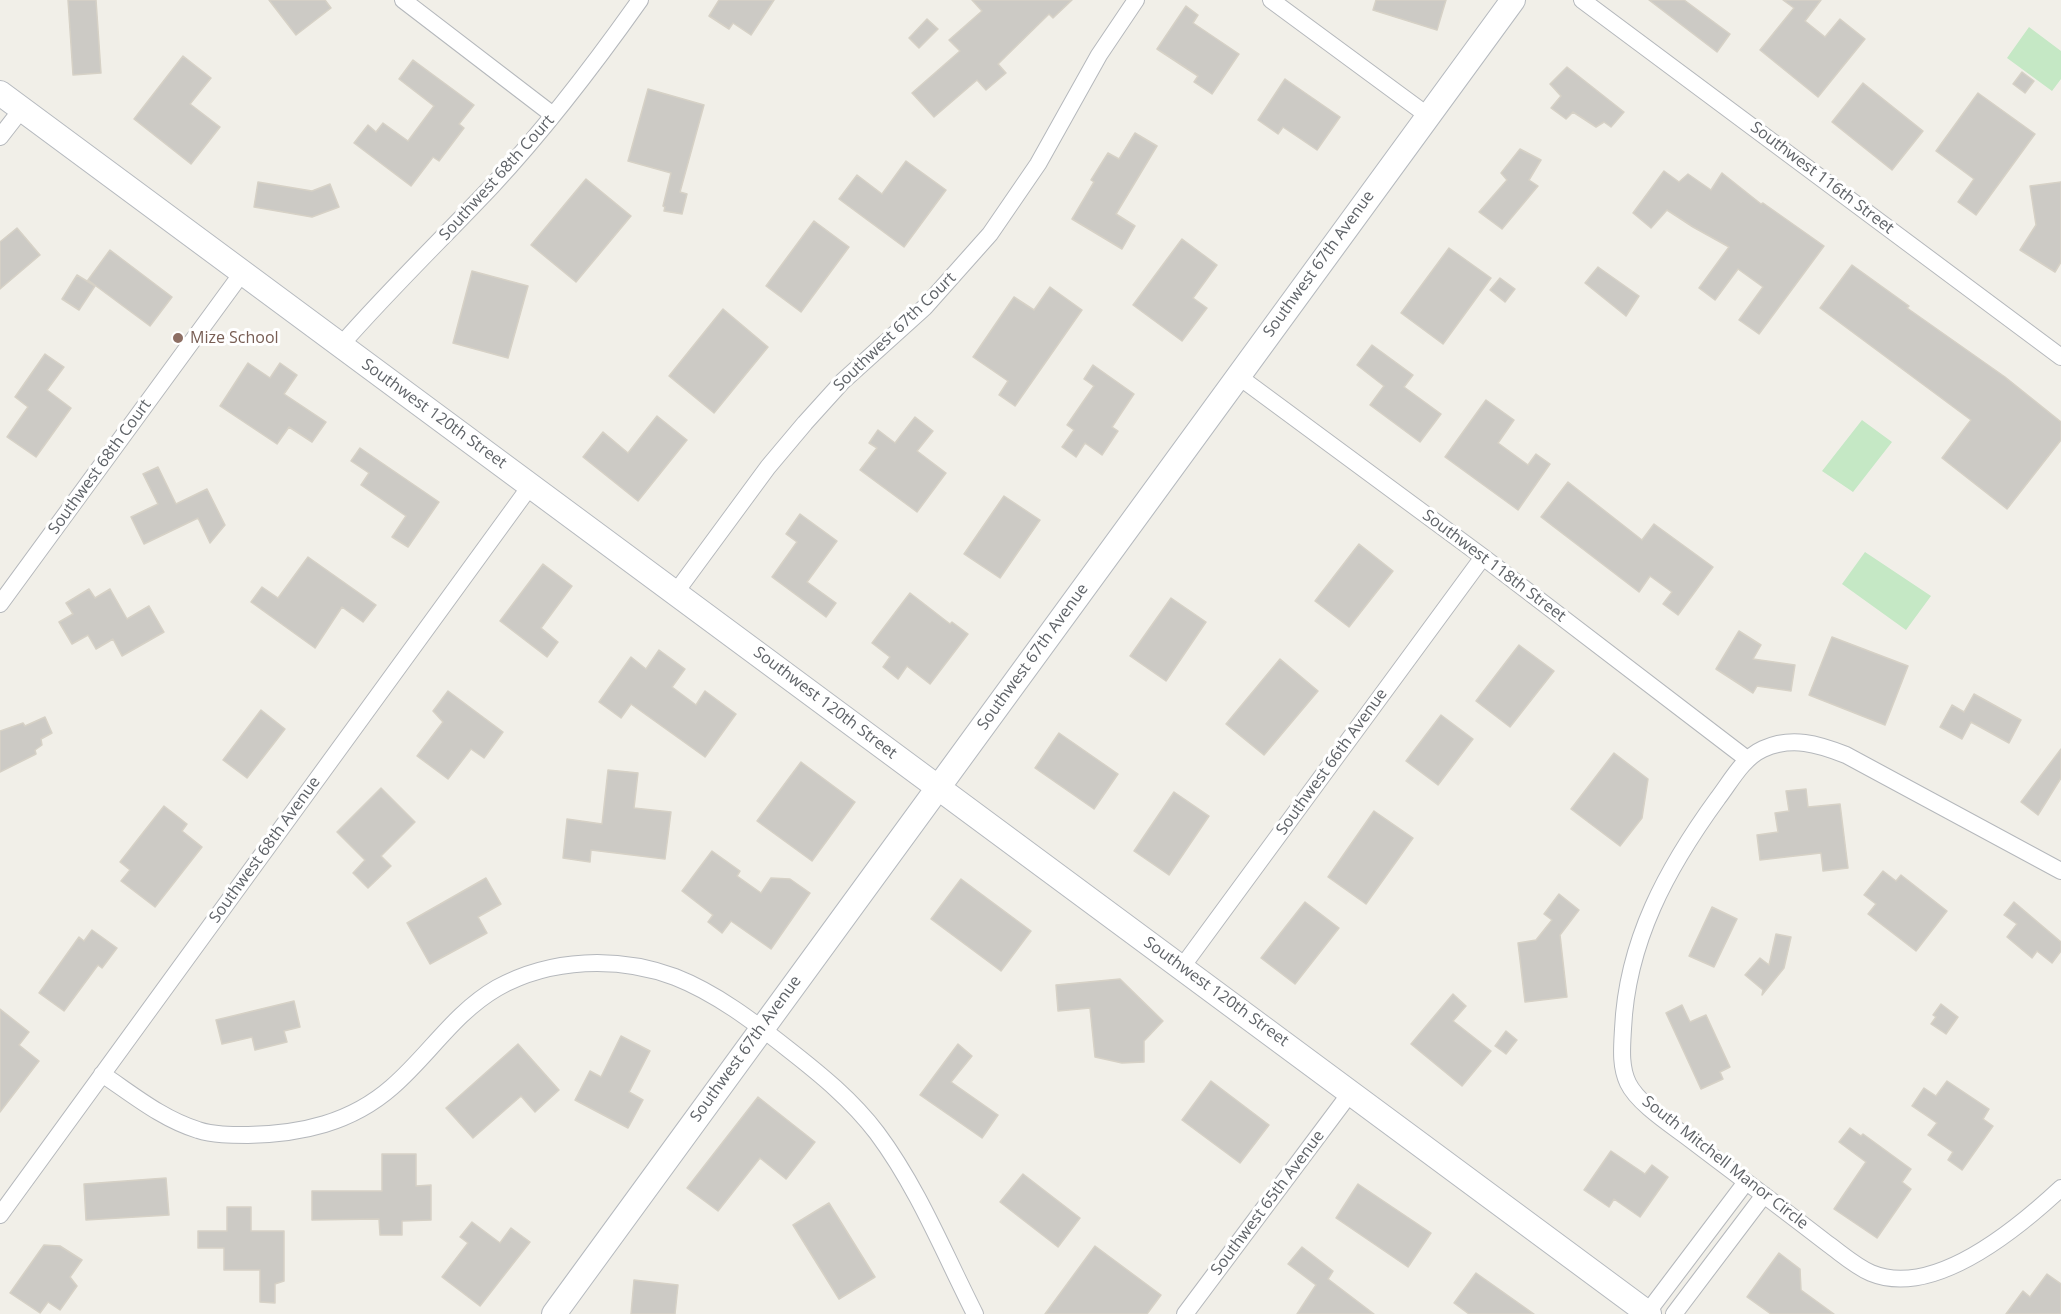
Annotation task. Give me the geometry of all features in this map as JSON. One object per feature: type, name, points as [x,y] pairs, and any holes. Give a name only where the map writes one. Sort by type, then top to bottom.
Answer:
[{"type":"street","points":[[403,0],[553,116]]},
{"type":"street","name":"Southwest 68th Court","points":[[341,345],[492,186],[553,116],[605,49],[639,0]]},
{"type":"street","name":"Southwest 67th Court","points":[[676,592],[768,467],[824,401],[925,308],[990,234],[1038,164],[1099,55],[1136,0]]},
{"type":"street","points":[[1271,0],[1427,115]]},
{"type":"street","name":"Southwest 67th Avenue","points":[[554,1314],[1512,0]]},
{"type":"street","name":"Southwest 116th Street","points":[[1582,0],[2061,357]]},
{"type":"street","name":"Southwest 120th Street","points":[[0,93],[1648,1313]]},
{"type":"street","points":[[0,137],[21,110]]},
{"type":"street","name":"Southwest 68th Court","points":[[0,604],[242,273]]},
{"type":"street","name":"Southwest 118th Street","points":[[1238,376],[1483,556],[1747,759]]},
{"type":"street","name":"Southwest 68th Avenue","points":[[0,1215],[531,485]]},
{"type":"street","name":"Southwest 66th Avenue","points":[[1182,967],[1483,556]]},
{"type":"street","name":"South Mitchell Manor Circle","points":[[2061,871],[1846,755],[1820,745],[1801,742],[1780,743],[1762,750],[1747,759],[1711,808],[1662,886],[1638,942],[1629,975],[1623,1014],[1622,1042],[1623,1067],[1628,1084],[1641,1099],[1746,1182],[1854,1263],[1871,1273],[1908,1278],[1929,1275],[1976,1252],[2027,1218],[2061,1188]]},
{"type":"street","points":[[102,1074],[155,1110],[199,1130],[220,1134],[293,1132],[339,1120],[374,1101],[404,1076],[465,1011],[498,988],[544,970],[590,963],[634,966],[677,978],[715,998],[761,1029],[827,1081],[855,1108],[876,1132],[915,1194],[975,1314]]},
{"type":"street","name":"Southwest 65th Avenue","points":[[1185,1314],[1351,1092]]},
{"type":"street","points":[[1648,1313],[1746,1182]]},
{"type":"street","points":[[1674,1314],[1764,1195]]},
{"type":"green space","points":[[2029,27],[2061,51],[2061,79],[2052,91],[2007,58]]},
{"type":"green space","points":[[1862,420],[1892,442],[1853,492],[1822,471]]},
{"type":"green space","points":[[1865,552],[1931,596],[1906,630],[1842,584]]},
{"type":"building","points":[[68,0],[96,0],[101,73],[73,75]]},
{"type":"building","points":[[269,0],[325,0],[331,8],[296,35]]},
{"type":"building","points":[[719,0],[774,0],[751,35],[733,23],[729,29],[709,16]]},
{"type":"building","points":[[972,0],[1072,0],[1053,18],[1049,14],[998,64],[1006,73],[986,90],[977,80],[934,117],[912,93],[960,51],[949,40],[982,11]]},
{"type":"building","points":[[1376,0],[1446,0],[1437,30],[1373,10]]},
{"type":"building","points":[[1649,0],[1684,0],[1730,34],[1717,52]]},
{"type":"building","points":[[1783,0],[1821,0],[1805,21],[1825,37],[1840,19],[1865,39],[1818,97],[1760,50],[1794,8]]},
{"type":"building","points":[[1186,6],[1198,15],[1193,23],[1239,54],[1212,94],[1194,82],[1198,76],[1157,49]]},
{"type":"building","points":[[927,19],[938,29],[919,48],[909,38]]},
{"type":"building","points":[[183,56],[211,78],[190,104],[220,127],[191,164],[134,119]]},
{"type":"building","points":[[413,60],[474,105],[459,124],[464,128],[439,161],[433,157],[411,186],[354,143],[368,125],[376,132],[383,123],[408,141],[434,106],[399,79]]},
{"type":"building","points":[[1567,67],[1624,112],[1611,127],[1604,122],[1596,127],[1573,112],[1566,119],[1551,108],[1561,96],[1550,84]]},
{"type":"building","points":[[2022,72],[2034,81],[2025,93],[2013,84]]},
{"type":"building","points":[[1285,79],[1340,117],[1317,150],[1283,127],[1278,134],[1258,120]]},
{"type":"building","points":[[1863,83],[1923,131],[1892,170],[1832,122]]},
{"type":"building","points":[[648,89],[704,105],[680,192],[687,194],[682,214],[664,211],[663,206],[671,173],[628,161]]},
{"type":"building","points":[[1978,93],[2035,134],[1976,215],[1958,202],[1974,179],[1936,151]]},
{"type":"building","points":[[1135,133],[1157,146],[1116,214],[1135,226],[1122,249],[1072,219],[1094,182],[1091,180],[1108,153],[1119,159]]},
{"type":"building","points":[[1520,149],[1541,160],[1529,180],[1538,186],[1502,229],[1479,212],[1507,180],[1501,173]]},
{"type":"building","points":[[906,161],[946,190],[904,247],[839,199],[857,175],[882,194]]},
{"type":"building","points":[[1664,171],[1679,182],[1688,174],[1711,190],[1722,173],[1761,204],[1763,203],[1824,246],[1759,334],[1739,320],[1763,287],[1738,269],[1715,300],[1699,288],[1729,247],[1667,210],[1651,228],[1633,213]]},
{"type":"building","points":[[586,179],[631,216],[576,282],[531,245]]},
{"type":"building","points":[[258,182],[312,191],[330,184],[339,207],[312,217],[254,207]]},
{"type":"building","points":[[2061,182],[2061,262],[2055,272],[2020,250],[2036,225],[2030,186]]},
{"type":"building","points":[[814,221],[849,247],[801,312],[766,286]]},
{"type":"building","points":[[17,228],[40,255],[0,289],[0,242]]},
{"type":"building","points":[[1182,239],[1217,265],[1193,298],[1207,308],[1182,341],[1133,305]]},
{"type":"building","points":[[1449,248],[1491,278],[1443,344],[1401,313]]},
{"type":"building","points":[[110,250],[172,297],[150,326],[88,280]]},
{"type":"building","points":[[1852,265],[1909,306],[1907,308],[2005,377],[2061,422],[2061,440],[2007,509],[1942,458],[1971,420],[1820,308]]},
{"type":"building","points":[[1598,267],[1639,296],[1626,316],[1585,283]]},
{"type":"building","points":[[472,271],[528,286],[508,358],[453,343]]},
{"type":"building","points":[[77,275],[95,286],[79,310],[62,299]]},
{"type":"building","points":[[1500,278],[1515,289],[1505,302],[1490,290]]},
{"type":"building","points":[[1050,287],[1082,310],[1015,406],[999,395],[1008,381],[973,357],[1014,297],[1034,310]]},
{"type":"building","points":[[723,309],[768,347],[714,413],[669,376]]},
{"type":"building","points":[[1372,345],[1413,375],[1404,387],[1441,414],[1420,442],[1370,405],[1384,386],[1357,365]]},
{"type":"building","points":[[45,354],[64,367],[47,390],[71,408],[36,457],[7,437],[28,407],[15,397]]},
{"type":"building","points":[[248,363],[270,378],[280,363],[297,375],[284,394],[326,422],[312,442],[289,427],[277,444],[220,406]]},
{"type":"building","points":[[1093,365],[1134,394],[1112,427],[1118,431],[1102,455],[1085,443],[1076,457],[1062,447],[1074,430],[1067,425],[1094,386],[1084,379]]},
{"type":"building","points":[[1486,400],[1514,420],[1498,443],[1528,465],[1536,454],[1550,464],[1518,510],[1445,457]]},
{"type":"building","points":[[657,416],[687,440],[638,501],[583,457],[603,432],[628,453]]},
{"type":"building","points":[[915,417],[933,431],[917,451],[946,473],[917,512],[860,470],[877,448],[869,443],[878,430],[895,443]]},
{"type":"building","points":[[360,448],[439,502],[408,547],[392,537],[406,516],[361,485],[369,473],[351,461]]},
{"type":"building","points":[[158,467],[176,504],[207,489],[225,525],[210,543],[198,518],[144,544],[131,517],[158,504],[143,474]]},
{"type":"building","points":[[1568,482],[1642,540],[1654,524],[1713,567],[1678,615],[1663,604],[1672,592],[1650,576],[1639,592],[1541,517]]},
{"type":"building","points":[[1004,496],[1040,520],[1000,578],[964,554]]},
{"type":"building","points":[[800,514],[837,541],[807,582],[836,603],[826,617],[772,577],[797,542],[786,534]]},
{"type":"building","points":[[1359,544],[1393,571],[1349,627],[1315,601]]},
{"type":"building","points":[[308,557],[376,605],[363,622],[342,607],[315,648],[251,602],[262,587],[278,598]]},
{"type":"building","points":[[543,564],[572,586],[541,628],[558,642],[547,657],[500,621]]},
{"type":"building","points":[[89,589],[95,598],[110,589],[127,619],[149,606],[164,632],[122,656],[113,639],[96,649],[88,635],[72,644],[59,622],[73,614],[66,603]]},
{"type":"building","points":[[910,593],[950,624],[952,622],[968,634],[930,684],[907,666],[898,679],[883,667],[890,657],[872,643]]},
{"type":"building","points":[[1171,598],[1206,622],[1166,681],[1130,656]]},
{"type":"building","points":[[1739,631],[1761,645],[1753,659],[1795,665],[1791,691],[1757,686],[1753,693],[1716,669]]},
{"type":"building","points":[[1832,637],[1908,666],[1885,725],[1809,695]]},
{"type":"building","points":[[1519,645],[1554,671],[1510,727],[1476,701]]},
{"type":"building","points":[[659,650],[685,669],[672,687],[696,705],[705,691],[736,714],[705,757],[631,704],[621,718],[599,702],[631,657],[646,669]]},
{"type":"building","points":[[1280,659],[1318,691],[1264,755],[1226,724]]},
{"type":"building","points":[[448,691],[503,732],[484,758],[471,749],[448,779],[417,756],[443,722],[433,711]]},
{"type":"building","points":[[1974,694],[2021,720],[2009,743],[1971,722],[1962,739],[1940,727],[1952,705],[1964,712]]},
{"type":"building","points":[[261,710],[285,729],[247,778],[223,760]]},
{"type":"building","points":[[1441,715],[1473,739],[1438,785],[1406,761]]},
{"type":"building","points":[[45,717],[52,733],[41,739],[42,745],[35,750],[36,754],[0,772],[0,731],[23,723],[25,726]]},
{"type":"building","points":[[1059,733],[1118,774],[1094,809],[1035,768]]},
{"type":"building","points":[[2061,749],[2061,778],[2038,815],[2021,802]]},
{"type":"building","points":[[1614,753],[1648,779],[1642,818],[1620,846],[1571,809]]},
{"type":"building","points":[[801,762],[855,802],[812,861],[757,821]]},
{"type":"building","points":[[608,770],[638,773],[634,808],[671,812],[665,859],[591,850],[590,862],[563,858],[567,819],[602,824]]},
{"type":"building","points":[[381,788],[415,822],[381,856],[391,866],[368,888],[353,873],[365,860],[337,832]]},
{"type":"building","points":[[1806,789],[1808,807],[1840,804],[1848,868],[1823,871],[1821,853],[1760,860],[1757,835],[1778,832],[1775,813],[1789,811],[1786,791]]},
{"type":"building","points":[[1174,792],[1209,816],[1169,875],[1134,851]]},
{"type":"building","points":[[164,806],[187,824],[182,831],[202,847],[155,907],[121,881],[130,870],[120,862]]},
{"type":"building","points":[[1374,811],[1413,838],[1366,904],[1328,877]]},
{"type":"building","points":[[712,851],[740,871],[737,876],[761,893],[771,878],[790,879],[810,893],[771,949],[731,921],[722,933],[708,922],[713,915],[682,891]]},
{"type":"building","points":[[1883,871],[1896,881],[1901,875],[1947,911],[1916,951],[1868,914],[1876,904],[1864,895]]},
{"type":"building","points":[[486,878],[501,904],[478,917],[487,933],[430,964],[407,923]]},
{"type":"building","points":[[961,879],[1031,931],[1001,971],[931,919]]},
{"type":"building","points":[[1559,894],[1579,910],[1560,935],[1567,997],[1525,1002],[1518,943],[1536,940],[1552,920],[1544,914]]},
{"type":"building","points":[[1305,902],[1339,928],[1295,984],[1261,958]]},
{"type":"building","points":[[2014,902],[2061,942],[2061,951],[2052,963],[2037,951],[2032,958],[2007,937],[2017,924],[2004,915]]},
{"type":"building","points":[[1712,907],[1737,919],[1714,967],[1689,956]]},
{"type":"building","points":[[92,930],[117,948],[102,968],[98,965],[64,1011],[39,993],[79,937],[84,941]]},
{"type":"building","points":[[1776,934],[1791,937],[1784,968],[1762,995],[1763,990],[1745,975],[1760,958],[1769,965]]},
{"type":"building","points":[[1120,979],[1163,1021],[1144,1041],[1144,1062],[1122,1063],[1095,1057],[1090,1008],[1058,1011],[1056,985]]},
{"type":"building","points":[[1453,994],[1466,1006],[1453,1021],[1491,1051],[1462,1086],[1411,1044]]},
{"type":"building","points":[[294,1001],[300,1027],[284,1031],[287,1042],[255,1050],[252,1037],[222,1044],[216,1020]]},
{"type":"building","points":[[1941,1004],[1958,1017],[1946,1034],[1931,1024],[1936,1017],[1933,1015]]},
{"type":"building","points":[[1682,1005],[1690,1022],[1706,1015],[1730,1067],[1720,1072],[1723,1079],[1701,1089],[1666,1013]]},
{"type":"building","points":[[0,1009],[29,1032],[19,1045],[39,1061],[0,1112]]},
{"type":"building","points":[[1506,1031],[1517,1040],[1506,1054],[1495,1046]]},
{"type":"building","points":[[621,1036],[650,1051],[629,1092],[643,1100],[628,1128],[575,1100],[590,1071],[601,1077]]},
{"type":"building","points":[[518,1044],[559,1090],[535,1112],[521,1096],[473,1138],[446,1108]]},
{"type":"building","points":[[958,1044],[972,1056],[951,1082],[998,1115],[982,1138],[920,1095]]},
{"type":"building","points":[[1211,1081],[1269,1125],[1240,1163],[1182,1120]]},
{"type":"building","points":[[1947,1081],[1989,1109],[1983,1119],[1993,1126],[1962,1170],[1948,1160],[1953,1152],[1928,1135],[1937,1123],[1912,1106],[1924,1088],[1936,1096]]},
{"type":"building","points":[[758,1097],[815,1142],[786,1179],[760,1158],[718,1211],[687,1188]]},
{"type":"building","points":[[1850,1128],[1861,1136],[1863,1134],[1911,1169],[1902,1182],[1911,1189],[1877,1238],[1834,1209],[1866,1162],[1839,1142]]},
{"type":"building","points":[[1611,1151],[1645,1174],[1652,1165],[1668,1177],[1640,1217],[1614,1199],[1609,1207],[1584,1190]]},
{"type":"building","points":[[382,1154],[416,1154],[416,1186],[431,1185],[431,1220],[402,1221],[402,1235],[380,1235],[379,1219],[312,1220],[312,1191],[382,1191]]},
{"type":"building","points":[[1023,1174],[1080,1218],[1058,1247],[1000,1202]]},
{"type":"building","points":[[166,1178],[169,1215],[86,1220],[84,1184]]},
{"type":"building","points":[[1358,1184],[1431,1233],[1408,1267],[1336,1218]]},
{"type":"building","points":[[829,1203],[875,1277],[839,1299],[793,1225]]},
{"type":"building","points":[[227,1207],[251,1207],[251,1231],[284,1231],[284,1281],[275,1284],[275,1303],[260,1302],[260,1270],[224,1270],[224,1248],[198,1248],[198,1231],[227,1231]]},
{"type":"building","points":[[472,1222],[500,1243],[511,1228],[530,1242],[480,1306],[442,1277],[468,1243],[460,1237]]},
{"type":"building","points":[[44,1245],[60,1246],[82,1260],[70,1277],[77,1286],[60,1310],[48,1302],[40,1313],[10,1293]]},
{"type":"building","points":[[1095,1246],[1161,1295],[1147,1314],[1045,1314]]},
{"type":"building","points":[[1302,1247],[1333,1271],[1328,1279],[1374,1314],[1297,1314],[1316,1285],[1288,1264]]},
{"type":"building","points":[[1779,1253],[1800,1269],[1801,1290],[1834,1314],[1771,1314],[1747,1297]]},
{"type":"building","points":[[1476,1273],[1534,1314],[1469,1314],[1454,1303]]},
{"type":"building","points":[[2047,1274],[2061,1284],[2061,1314],[2006,1314],[2023,1291],[2030,1297]]},
{"type":"building","points":[[634,1280],[678,1285],[675,1314],[631,1314]]},
{"type":"place","name":"Mize School","points":[[178,338]]}]
